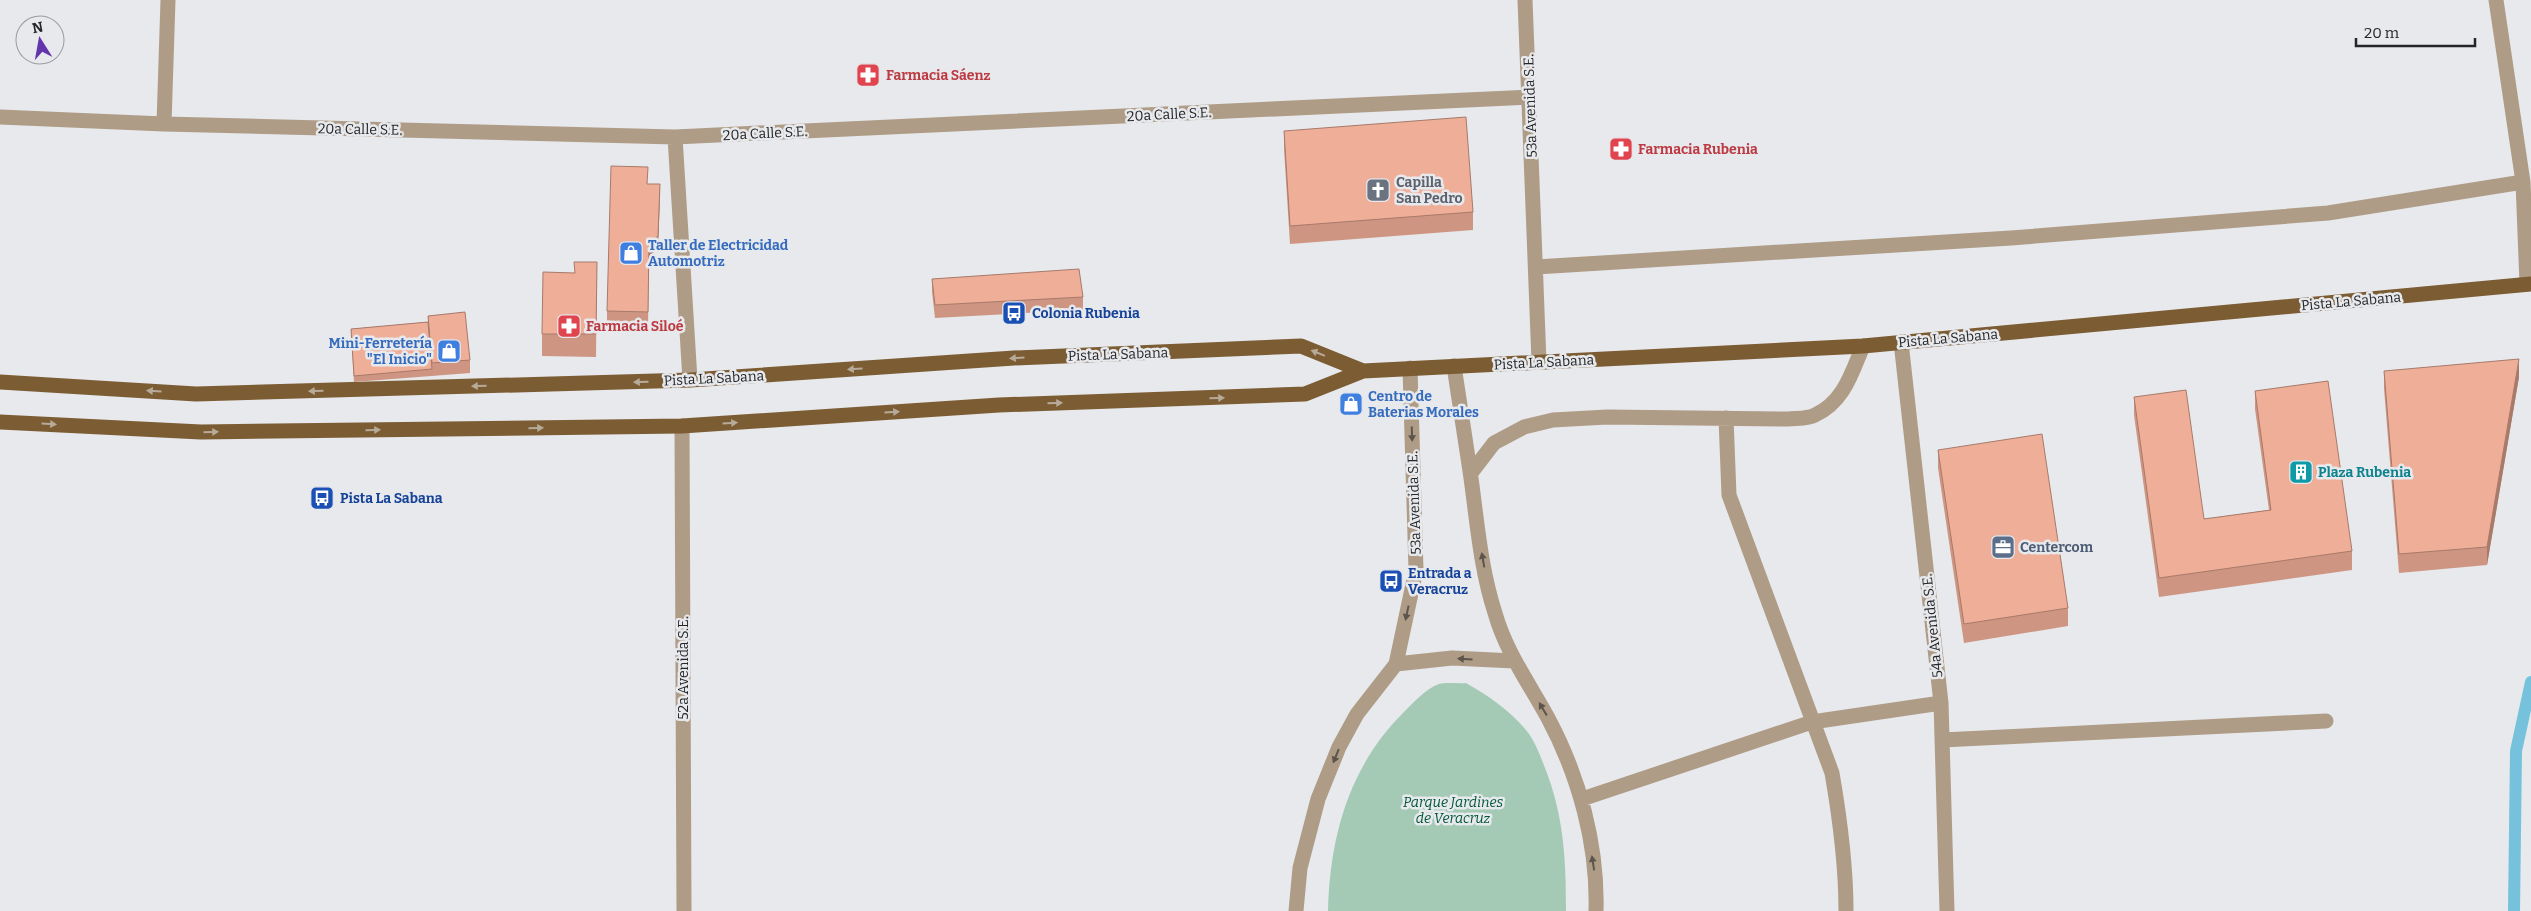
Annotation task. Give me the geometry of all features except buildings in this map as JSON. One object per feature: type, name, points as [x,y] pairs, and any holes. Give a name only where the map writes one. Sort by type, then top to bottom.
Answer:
[{"type":"main road","name":"Pista La Sabana","points":[[0,422],[201,432],[682,426],[999,405],[1305,394],[1363,371],[1863,346],[2529,284]]},
{"type":"main road","name":"Pista La Sabana","points":[[0,382],[196,394],[690,380],[1014,358],[1301,346],[1363,371]]},
{"type":"street","points":[[164,124],[168,0]]},
{"type":"street","name":"53a Avenida S.E.","points":[[1526,0],[1539,362]]},
{"type":"street","points":[[2496,0],[2523,182],[2529,284]]},
{"type":"street","name":"20a Calle S.E.","points":[[0,117],[164,124],[675,137],[1529,97]]},
{"type":"street","points":[[675,137],[690,380]]},
{"type":"street","points":[[1536,267],[2011,238],[2328,213],[2523,182]]},
{"type":"street","name":"54a Avenida S.E.","points":[[1901,342],[1941,703],[1947,911]]},
{"type":"street","points":[[1471,473],[1494,444],[1524,427],[1553,420],[1607,417],[1788,419],[1814,416],[1830,406],[1841,395],[1863,346]]},
{"type":"street","points":[[1454,366],[1471,473],[1474,510],[1495,614],[1514,661],[1549,719],[1582,798],[1596,886],[1596,911]]},
{"type":"street","name":"53a Avenida S.E.","points":[[1296,911],[1300,868],[1318,799],[1357,714],[1396,664],[1416,570],[1410,368]]},
{"type":"street","points":[[1726,418],[1729,496],[1832,773],[1846,882],[1846,911]]},
{"type":"street","name":"52a Avenida S.E.","points":[[682,426],[684,911]]},
{"type":"street","points":[[1396,664],[1452,658],[1514,661]]},
{"type":"street","points":[[1582,798],[1812,722],[1941,703]]},
{"type":"street","points":[[1942,740],[2326,721]]},
{"type":"green space","name":"Parque Jardines de Veracruz","points":[[1466,683],[1491,698],[1513,716],[1535,743],[1551,786],[1560,821],[1563,838],[1566,911],[1328,911],[1333,856],[1338,830],[1356,780],[1369,756],[1384,734],[1424,693],[1439,684]]},
{"type":"waterway","points":[[2514,911],[2516,751],[2531,682]]},
{"type":"place","name":"Farmacia Sáenz","points":[[868,75]]},
{"type":"place","name":"Farmacia Rubenia","points":[[1621,149]]},
{"type":"place","name":"Capilla San Pedro","points":[[1378,190]]},
{"type":"place","name":"Taller de Electricidad Automotriz","points":[[631,253]]},
{"type":"place","name":"Colonia Rubenia","points":[[1014,313]]},
{"type":"place","name":"Farmacia Siloé","points":[[569,326]]},
{"type":"place","name":"Mini-Ferretería \"El Inicio\"","points":[[449,351]]},
{"type":"place","name":"Centro de Baterias Morales","points":[[1351,404]]},
{"type":"place","name":"Plaza Rubenia","points":[[2301,472]]},
{"type":"place","name":"Pista La Sabana","points":[[322,498]]},
{"type":"place","name":"Centercom","points":[[2003,547]]},
{"type":"place","name":"Entrada a Veracruz","points":[[1391,581]]}]
